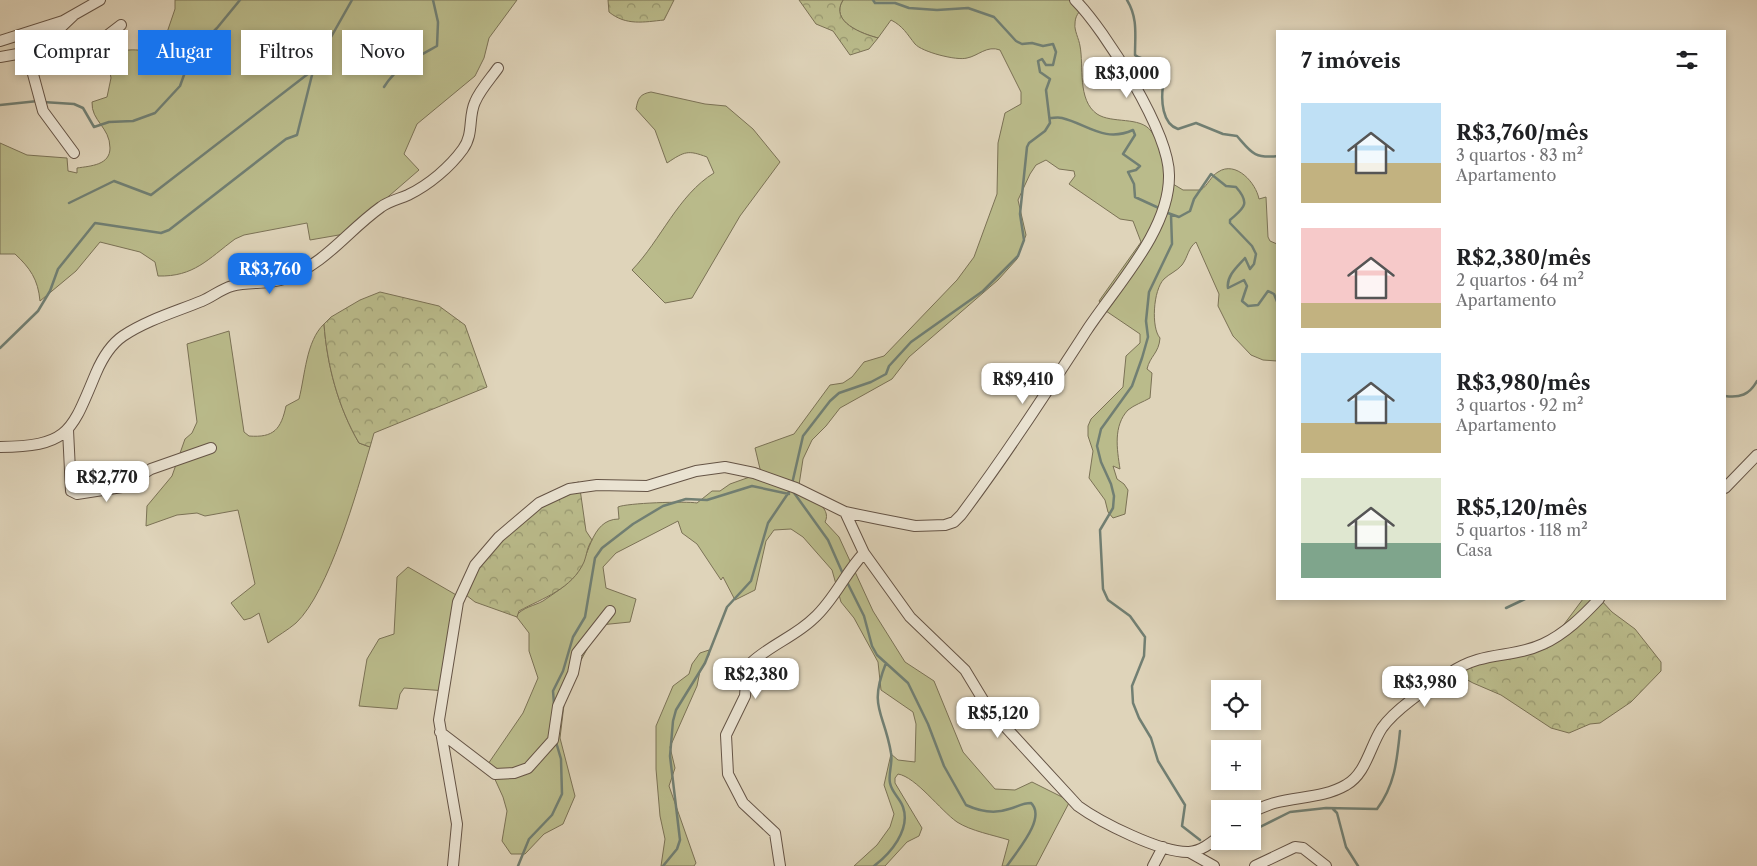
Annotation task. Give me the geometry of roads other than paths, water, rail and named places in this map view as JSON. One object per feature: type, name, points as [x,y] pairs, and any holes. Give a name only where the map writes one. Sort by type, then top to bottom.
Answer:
[{"type":"street","points":[[0,41],[52,25],[73,16],[100,0]]},
{"type":"street","points":[[453,866],[457,824],[440,732],[440,708],[458,602],[466,579],[475,565],[499,537],[535,507],[559,492],[570,489],[597,485],[647,486],[716,468],[754,473],[791,486],[845,512],[915,526],[944,525],[954,522],[961,515],[999,465],[1101,310],[1133,266],[1162,210],[1168,189],[1169,173],[1164,148],[1149,114],[1107,38],[1075,0]]},
{"type":"street","points":[[59,30],[73,16]]},
{"type":"street","points":[[114,30],[121,25]]},
{"type":"street","points":[[0,57],[15,54]]},
{"type":"street","points":[[0,447],[43,443],[58,438],[68,430],[100,364],[114,343],[123,336],[159,317],[205,300],[232,286],[272,282],[299,272],[330,253],[381,207],[409,194],[437,175],[464,148],[469,138],[475,102],[498,68]]},
{"type":"street","points":[[33,75],[43,111],[74,153]]},
{"type":"street","points":[[68,430],[71,492],[77,494],[122,486],[151,469],[211,448]]},
{"type":"street","points":[[1726,487],[1757,454]]},
{"type":"street","points":[[845,512],[864,553],[910,617],[965,670],[988,708],[1078,806],[1094,818],[1163,847],[1189,852],[1214,866]]},
{"type":"street","points":[[780,866],[775,833],[745,806],[730,781],[726,744],[727,732],[744,696],[747,670],[751,663],[814,618],[843,583],[850,568],[864,553]]},
{"type":"street","points":[[1261,808],[1270,804],[1333,791],[1349,784],[1358,775],[1382,729],[1392,717],[1449,674],[1481,657],[1542,645],[1559,635],[1582,617],[1598,600]]},
{"type":"street","points":[[440,732],[495,774],[514,774],[528,768],[553,740],[558,706],[573,673],[577,653],[610,611]]},
{"type":"street","points":[[1189,852],[1198,850],[1211,842]]},
{"type":"street","points":[[1255,866],[1295,846],[1303,848],[1326,866]]},
{"type":"street","points":[[1153,866],[1163,847]]},
{"type":"waterway","points":[[43,102],[74,104],[83,108],[94,127],[109,122],[133,121],[155,113],[180,86],[192,53],[217,28],[240,0]]},
{"type":"waterway","points":[[0,348],[38,311],[50,291],[58,269],[95,223],[161,233],[169,230],[286,139],[297,135],[312,75],[322,53],[352,0]]},
{"type":"waterway","points":[[384,87],[401,68],[437,46],[438,22],[433,0]]},
{"type":"waterway","points":[[792,484],[803,436],[830,401],[839,393],[871,382],[886,374],[889,366],[911,342],[983,291],[1018,256],[1024,240],[1020,214],[1027,147],[1029,143],[1045,131],[1050,123],[1046,90],[1050,79],[1040,72],[1038,61],[1042,59],[1046,65],[1053,65],[1056,52],[1053,44],[1043,46],[1032,43],[1022,44],[1016,41],[994,17],[968,8],[937,10],[909,8],[895,3],[875,3],[873,0]]},
{"type":"waterway","points":[[1127,0],[1133,13],[1135,55],[1143,59],[1160,60],[1168,63],[1162,98],[1164,111],[1169,122],[1178,129],[1196,123],[1223,134],[1237,136],[1254,153],[1263,156],[1276,156]]},
{"type":"waterway","points":[[69,203],[114,181],[151,195],[307,75]]},
{"type":"waterway","points":[[0,105],[38,101]]},
{"type":"waterway","points":[[1050,118],[1062,118],[1104,133],[1123,133],[1133,130],[1135,135],[1123,154],[1140,166],[1136,170],[1128,172],[1134,184],[1135,197],[1161,209]]},
{"type":"waterway","points":[[1165,212],[1179,217],[1190,211],[1194,199],[1211,174],[1226,186],[1236,187],[1244,198],[1244,206],[1230,220],[1230,223],[1252,246],[1256,254],[1254,264],[1250,269],[1245,258],[1236,268],[1229,279],[1228,288],[1244,280],[1247,286],[1242,301],[1248,306],[1258,305],[1268,291],[1274,294],[1276,299]]},
{"type":"waterway","points":[[1171,215],[1172,244],[1149,292],[1146,321],[1148,337],[1142,358],[1132,386],[1101,429],[1097,446],[1114,496],[1113,508],[1100,530],[1103,589],[1108,600],[1130,616],[1145,637],[1144,656],[1132,686],[1133,703],[1139,718],[1151,738],[1158,761],[1185,805],[1182,826],[1200,840]]},
{"type":"waterway","points":[[1726,396],[1744,394],[1751,390],[1757,381]]},
{"type":"waterway","points":[[554,704],[553,691],[563,671],[573,637],[585,617],[595,558],[602,548],[633,524],[663,506],[686,499],[707,500],[752,486],[789,494]]},
{"type":"waterway","points":[[663,866],[677,849],[680,840],[670,756],[673,721],[676,710],[705,663],[727,607],[751,581],[768,523],[791,489]]},
{"type":"waterway","points":[[792,490],[828,540],[843,574]]},
{"type":"waterway","points":[[847,582],[864,616],[872,646],[877,655],[908,683],[928,724],[944,766],[966,805],[993,812],[1004,811],[1022,804],[1031,803],[1035,809],[1033,826],[1007,866]]},
{"type":"waterway","points":[[1506,608],[1523,600]]},
{"type":"waterway","points":[[874,866],[892,848],[902,833],[905,816],[902,804],[892,790],[890,783],[891,753],[879,709],[878,690],[886,663]]},
{"type":"waterway","points":[[1261,826],[1290,812],[1326,808],[1377,809],[1388,791],[1391,781],[1396,762],[1400,731]]},
{"type":"waterway","points":[[518,866],[529,839],[552,815],[562,794],[561,759],[556,742]]},
{"type":"waterway","points":[[1333,809],[1337,813],[1346,847],[1358,866]]}]
